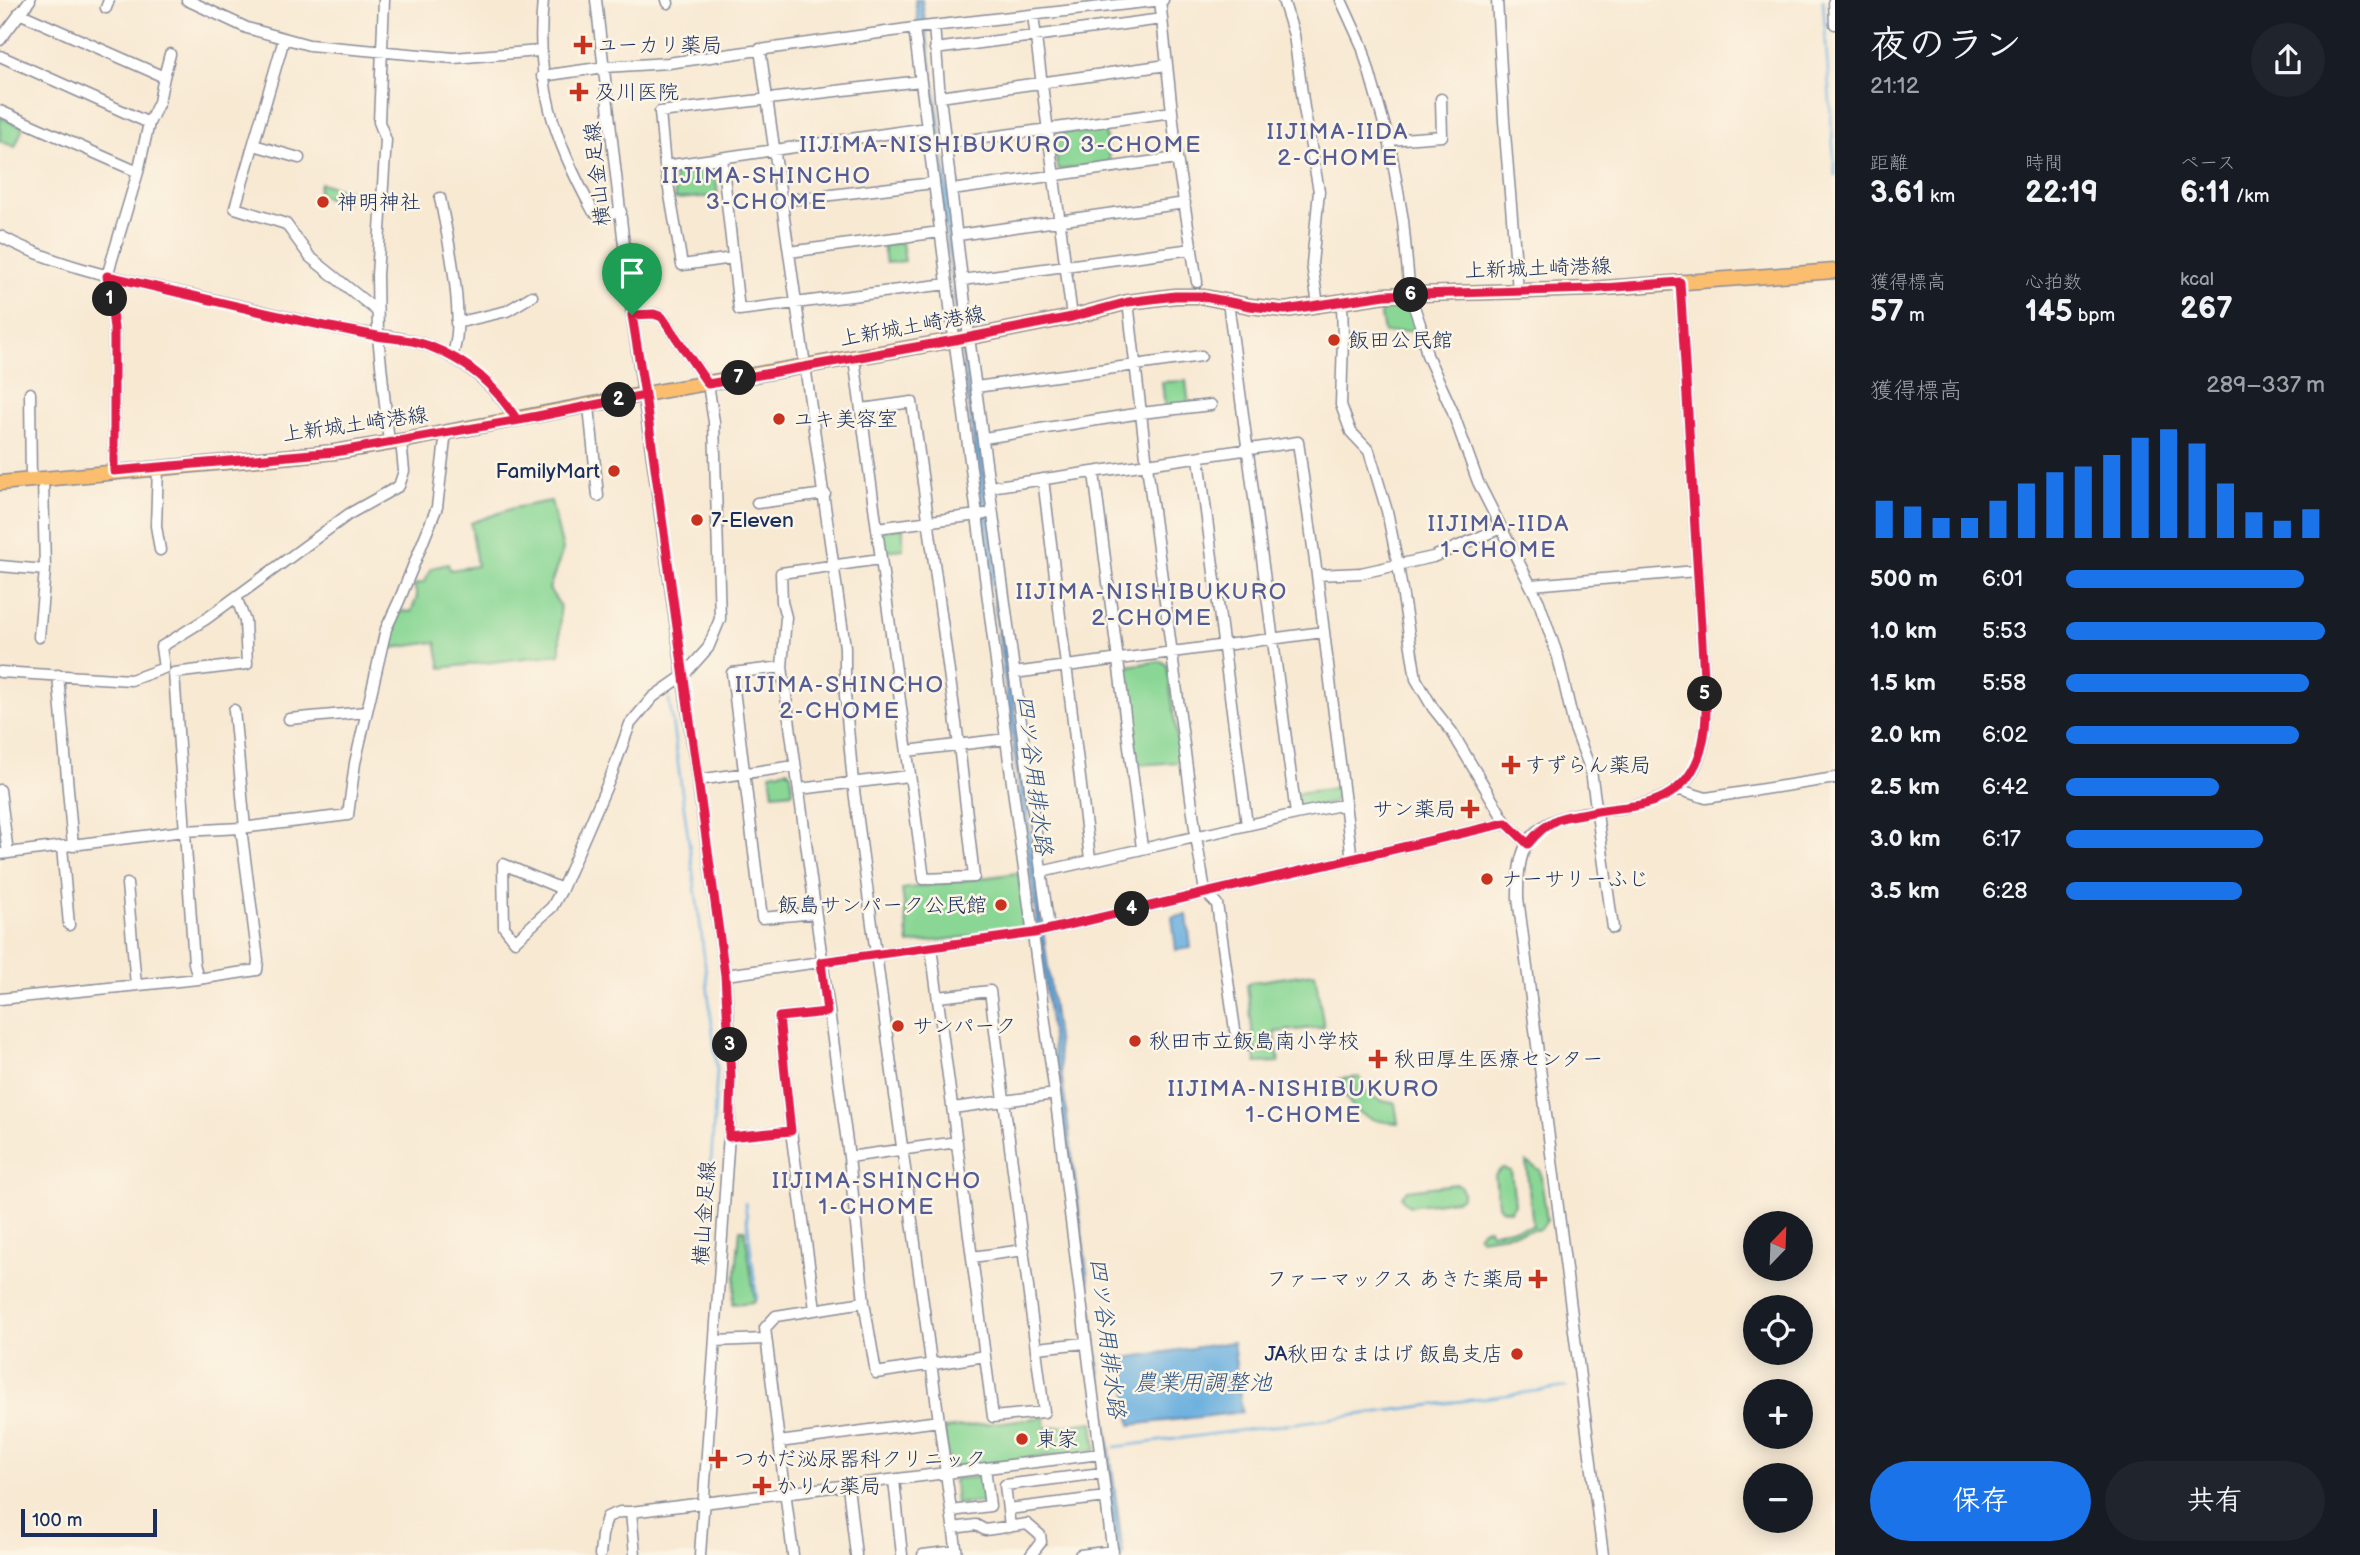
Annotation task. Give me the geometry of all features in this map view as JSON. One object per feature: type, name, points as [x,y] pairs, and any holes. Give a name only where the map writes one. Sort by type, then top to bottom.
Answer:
[{"type":"main road","name":"上新城土崎港線","points":[[0,483],[335,452],[962,339],[1072,317],[1128,302],[1175,296],[1199,296],[1285,310],[1385,295],[1591,289],[1835,271]]},
{"type":"street","points":[[0,40],[30,0]]},
{"type":"street","points":[[187,0],[247,28],[309,45],[454,58],[539,51]]},
{"type":"street","points":[[0,672],[131,680],[164,668],[161,647],[206,619],[349,514],[399,486],[404,471],[395,442],[377,336],[377,275],[386,140],[379,122],[384,0]]},
{"type":"street","points":[[543,0],[539,51],[542,76],[557,136],[568,166],[593,211],[598,214],[621,212]]},
{"type":"street","name":"横山金足線","points":[[596,0],[632,315],[725,975],[731,1077],[729,1137],[699,1555]]},
{"type":"street","points":[[542,76],[605,67],[668,63],[924,27],[1162,0],[1177,158],[1197,282]]},
{"type":"street","points":[[1283,0],[1294,35],[1319,191],[1312,264],[1318,305]]},
{"type":"street","points":[[1342,0],[1362,46],[1389,140],[1403,220],[1410,295],[1420,324],[1426,355],[1452,410],[1478,482],[1532,585],[1558,657],[1574,726],[1591,771],[1613,928]]},
{"type":"street","points":[[1497,0],[1518,290]]},
{"type":"street","points":[[1834,0],[1835,24]]},
{"type":"street","points":[[19,13],[164,78]]},
{"type":"street","points":[[1032,15],[1072,317]]},
{"type":"street","points":[[934,48],[1162,19]]},
{"type":"street","points":[[924,27],[934,48],[958,235],[962,280],[962,339],[984,515],[1006,738],[1041,932]]},
{"type":"street","points":[[924,27],[920,81],[933,183],[947,284],[976,387],[984,438],[990,487],[984,515],[1014,673],[1041,872],[1041,932],[1055,1094],[1113,1553],[1080,1555]]},
{"type":"street","points":[[284,39],[235,208],[286,224],[310,257],[377,311]]},
{"type":"street","points":[[760,50],[845,647],[845,695],[853,783],[878,954],[956,1553],[923,1555]]},
{"type":"street","points":[[114,471],[114,328],[107,276],[138,172],[149,124],[159,102],[170,54]]},
{"type":"street","points":[[0,56],[149,124]]},
{"type":"street","points":[[940,97],[1167,65]]},
{"type":"street","points":[[733,258],[682,265],[665,166],[660,112],[920,81]]},
{"type":"street","points":[[1389,140],[1442,136],[1441,99]]},
{"type":"street","points":[[0,111],[138,172]]},
{"type":"street","points":[[947,143],[1172,112]]},
{"type":"street","points":[[665,166],[926,128]]},
{"type":"street","points":[[254,145],[299,158]]},
{"type":"street","points":[[722,158],[739,310],[947,284]]},
{"type":"street","points":[[952,190],[1177,158]]},
{"type":"street","points":[[780,201],[933,183]]},
{"type":"street","points":[[440,198],[452,256],[456,303],[454,350],[451,357]]},
{"type":"street","points":[[958,235],[1185,203]]},
{"type":"street","points":[[789,252],[940,232]]},
{"type":"street","points":[[0,236],[44,256],[107,276],[419,343],[470,367],[503,398],[517,420]]},
{"type":"street","points":[[962,280],[1192,249]]},
{"type":"street","points":[[1603,1555],[1518,898],[1518,874],[1524,849],[1539,830],[1557,819],[1598,810],[1642,805],[1660,799],[1677,789],[1697,764],[1704,747],[1706,729],[1680,282]]},
{"type":"street","points":[[456,323],[507,311],[532,296]]},
{"type":"street","points":[[1128,302],[1196,836],[1205,892],[1217,904],[1235,1030],[1238,1038],[1247,1045]]},
{"type":"street","points":[[1228,302],[1296,814]]},
{"type":"street","points":[[1342,303],[1341,405],[1351,432],[1369,451],[1387,511],[1416,679],[1433,708],[1452,732],[1506,823],[1528,844]]},
{"type":"street","points":[[562,889],[503,864],[504,927],[515,941],[552,907],[562,889],[611,776],[630,724],[653,697],[683,676],[708,648],[720,619],[714,422],[708,384],[662,317],[654,314],[632,315]]},
{"type":"street","points":[[976,387],[1201,356]]},
{"type":"street","points":[[854,358],[924,879],[974,877],[959,745],[912,402],[862,409]]},
{"type":"street","points":[[30,393],[45,569],[39,637]]},
{"type":"street","points":[[984,438],[1141,413],[1212,405]]},
{"type":"street","points":[[589,406],[598,496]]},
{"type":"street","points":[[0,790],[4,854],[184,831],[243,828],[348,815],[355,763],[386,629],[437,507],[446,432]]},
{"type":"street","points":[[990,487],[1298,442],[1352,860]]},
{"type":"street","points":[[1199,458],[1247,825]]},
{"type":"street","points":[[158,467],[156,526],[160,550]]},
{"type":"street","points":[[1094,473],[1142,848]]},
{"type":"street","points":[[1043,479],[1090,859]]},
{"type":"street","points":[[758,503],[825,494]]},
{"type":"street","points":[[877,528],[984,515]]},
{"type":"street","points":[[1317,575],[1361,573],[1433,557],[1502,528]]},
{"type":"street","points":[[880,559],[781,573],[782,602],[786,617],[782,667],[827,1012],[849,1157],[864,1302],[876,1373],[985,1356]]},
{"type":"street","points":[[0,566],[45,569]]},
{"type":"street","points":[[1532,585],[1696,571]]},
{"type":"street","points":[[198,979],[194,963],[174,673],[247,664],[246,621],[236,597]]},
{"type":"street","points":[[1014,673],[1323,632]]},
{"type":"street","points":[[782,667],[732,673],[762,918],[815,913]]},
{"type":"street","points":[[58,675],[69,925]]},
{"type":"street","points":[[0,999],[198,979],[257,970],[234,710]]},
{"type":"street","points":[[289,719],[366,712]]},
{"type":"street","points":[[907,751],[1006,738]]},
{"type":"street","points":[[698,780],[795,766]]},
{"type":"street","points":[[799,789],[909,776]]},
{"type":"street","points":[[1677,789],[1706,798],[1835,778]]},
{"type":"street","points":[[1041,872],[1346,804]]},
{"type":"street","points":[[725,975],[1041,932],[1506,823]]},
{"type":"street","points":[[127,884],[136,985]]},
{"type":"street","points":[[931,947],[993,1417],[1044,1412],[990,991],[938,997]]},
{"type":"street","points":[[815,1309],[779,1017],[827,1012]]},
{"type":"street","points":[[953,1108],[1055,1094]]},
{"type":"street","points":[[729,1137],[791,1131]]},
{"type":"street","points":[[849,1157],[957,1142]]},
{"type":"street","points":[[972,1256],[1024,1250]]},
{"type":"street","points":[[793,1555],[765,1328],[776,1316],[864,1302]]},
{"type":"street","points":[[715,1341],[765,1339]]},
{"type":"street","points":[[1037,1349],[1085,1343]]},
{"type":"street","points":[[779,1442],[939,1421]]},
{"type":"street","points":[[600,1555],[607,1517],[620,1512],[702,1505],[1100,1454]]},
{"type":"street","points":[[1042,1461],[1045,1480]]},
{"type":"street","points":[[951,1511],[990,1506],[985,1468]]},
{"type":"street","points":[[1010,1527],[1004,1485],[1102,1473]]},
{"type":"street","points":[[894,1480],[902,1555]]},
{"type":"street","points":[[848,1486],[856,1555]]},
{"type":"street","points":[[1008,1509],[1106,1497]]},
{"type":"street","points":[[631,1513],[635,1555]]},
{"type":"street","points":[[953,1528],[976,1525],[985,1530],[1027,1524],[1040,1535],[1041,1542],[1031,1555]]},
{"type":"green space","points":[[0,117],[23,127],[15,147],[0,141]]},
{"type":"green space","points":[[1104,127],[1110,162],[1062,170],[1057,168],[1054,138],[1056,134]]},
{"type":"green space","points":[[709,166],[715,170],[718,196],[675,199],[674,172],[677,169]]},
{"type":"green space","points":[[320,183],[349,191],[346,202],[317,195]]},
{"type":"green space","points":[[902,242],[905,261],[886,263],[883,245]]},
{"type":"green space","points":[[1408,301],[1418,330],[1384,333],[1379,303]]},
{"type":"green space","points":[[1186,381],[1189,405],[1165,408],[1162,382]]},
{"type":"green space","points":[[551,501],[563,550],[549,589],[560,605],[560,654],[441,668],[436,642],[391,648],[390,630],[401,611],[411,612],[417,597],[414,585],[424,582],[431,568],[448,564],[450,570],[477,566],[471,523],[513,508]]},
{"type":"green space","points":[[903,528],[903,549],[883,551],[881,533],[884,530]]},
{"type":"green space","points":[[1161,661],[1167,665],[1180,762],[1136,765],[1124,672],[1127,666]]},
{"type":"green space","points":[[787,770],[791,774],[793,792],[773,794],[770,773]]},
{"type":"green space","points":[[1338,788],[1333,803],[1305,808],[1298,805],[1297,793]]},
{"type":"green space","points":[[1018,873],[1025,920],[1023,930],[909,944],[902,889]]},
{"type":"green space","points":[[1315,973],[1324,1027],[1275,1032],[1279,1062],[1256,1063],[1247,985]]},
{"type":"green space","points":[[1360,1077],[1372,1096],[1395,1103],[1398,1123],[1368,1117],[1353,1107],[1339,1079]]},
{"type":"green space","points":[[1526,1162],[1540,1170],[1547,1220],[1541,1229],[1480,1238],[1477,1235],[1483,1229],[1489,1228],[1491,1232],[1533,1226]]},
{"type":"green space","points":[[1502,1168],[1511,1171],[1515,1204],[1510,1211],[1501,1209],[1498,1205],[1495,1175]]},
{"type":"green space","points":[[1460,1185],[1463,1192],[1457,1200],[1409,1206],[1403,1200],[1402,1196],[1407,1190]]},
{"type":"green space","points":[[740,1230],[745,1230],[755,1302],[733,1304]]},
{"type":"green space","points":[[1044,1417],[1046,1428],[1093,1422],[1096,1450],[949,1468],[944,1429]]},
{"type":"green space","points":[[980,1477],[983,1502],[956,1504],[954,1479]]},
{"type":"water","name":"四ツ谷用排水路","points":[[915,0],[922,0],[942,140],[1123,1555],[1117,1555],[1055,1060]]},
{"type":"water","points":[[1187,915],[1191,948],[1176,950],[1172,917]]},
{"type":"water","name":"農業用調整池","points":[[1233,1342],[1242,1412],[1131,1425],[1124,1358]]},
{"type":"waterway","points":[[1823,0],[1835,175]]},
{"type":"waterway","points":[[669,699],[717,1070],[709,1194]]},
{"type":"waterway","points":[[745,1203],[757,1299]]},
{"type":"waterway","points":[[1115,1447],[1567,1387]]},
{"type":"place","name":"ユーカリ薬局","points":[[583,45]]},
{"type":"place","name":"及川医院","points":[[579,92]]},
{"type":"place","name":"神明神社","points":[[323,202]]},
{"type":"place","name":"飯田公民館","points":[[1334,340]]},
{"type":"place","name":"ユキ美容室","points":[[779,419]]},
{"type":"place","name":"FamilyMart","points":[[614,471]]},
{"type":"place","name":"7-Eleven","points":[[697,520]]},
{"type":"place","name":"すずらん薬局","points":[[1511,765]]},
{"type":"place","name":"サン薬局","points":[[1470,809]]},
{"type":"place","name":"ナーサリーふじ","points":[[1487,879]]},
{"type":"place","name":"飯島サンパーク公民館","points":[[1001,905]]},
{"type":"place","name":"サンパーク","points":[[898,1026]]},
{"type":"place","name":"秋田市立飯島南小学校","points":[[1135,1041]]},
{"type":"place","name":"秋田厚生医療センター","points":[[1378,1059]]},
{"type":"place","name":"ファーマックス あきた薬局","points":[[1538,1279]]},
{"type":"place","name":"JA秋田なまはげ 飯島支店","points":[[1517,1354]]},
{"type":"place","name":"東家","points":[[1022,1439]]},
{"type":"place","name":"つかだ泌尿器科クリニック","points":[[718,1459]]},
{"type":"place","name":"かりん薬局","points":[[762,1486]]},
{"type":"district","name":"IIJIMA-NISHIBUKURO 3-CHOME","points":[[1001,144]]},
{"type":"district","name":"IIJIMA-IIDA 2-CHOME","points":[[1338,144]]},
{"type":"district","name":"IIJIMA-SHINCHO 3-CHOME","points":[[767,188]]},
{"type":"district","name":"IIJIMA-IIDA 1-CHOME","points":[[1499,536]]},
{"type":"district","name":"IIJIMA-NISHIBUKURO 2-CHOME","points":[[1152,604]]},
{"type":"district","name":"IIJIMA-SHINCHO 2-CHOME","points":[[840,697]]},
{"type":"district","name":"IIJIMA-NISHIBUKURO 1-CHOME","points":[[1304,1101]]},
{"type":"district","name":"IIJIMA-SHINCHO 1-CHOME","points":[[877,1193]]},
{"type":"route","points":[[632,315],[645,395],[517,420],[503,398],[487,381],[470,367],[429,346],[299,320],[107,276],[114,328],[114,471],[335,452],[525,419],[645,395],[725,975],[731,1054],[729,1137],[791,1131],[779,1017],[827,1012],[821,962],[1034,933],[1506,823],[1528,844],[1539,830],[1557,819],[1598,810],[1642,805],[1660,799],[1677,789],[1697,764],[1704,747],[1706,709],[1680,282],[1591,289],[1385,295],[1285,310],[1199,296],[1175,296],[1128,302],[1072,317],[955,340],[708,384],[662,317],[654,314],[632,315]]}]
